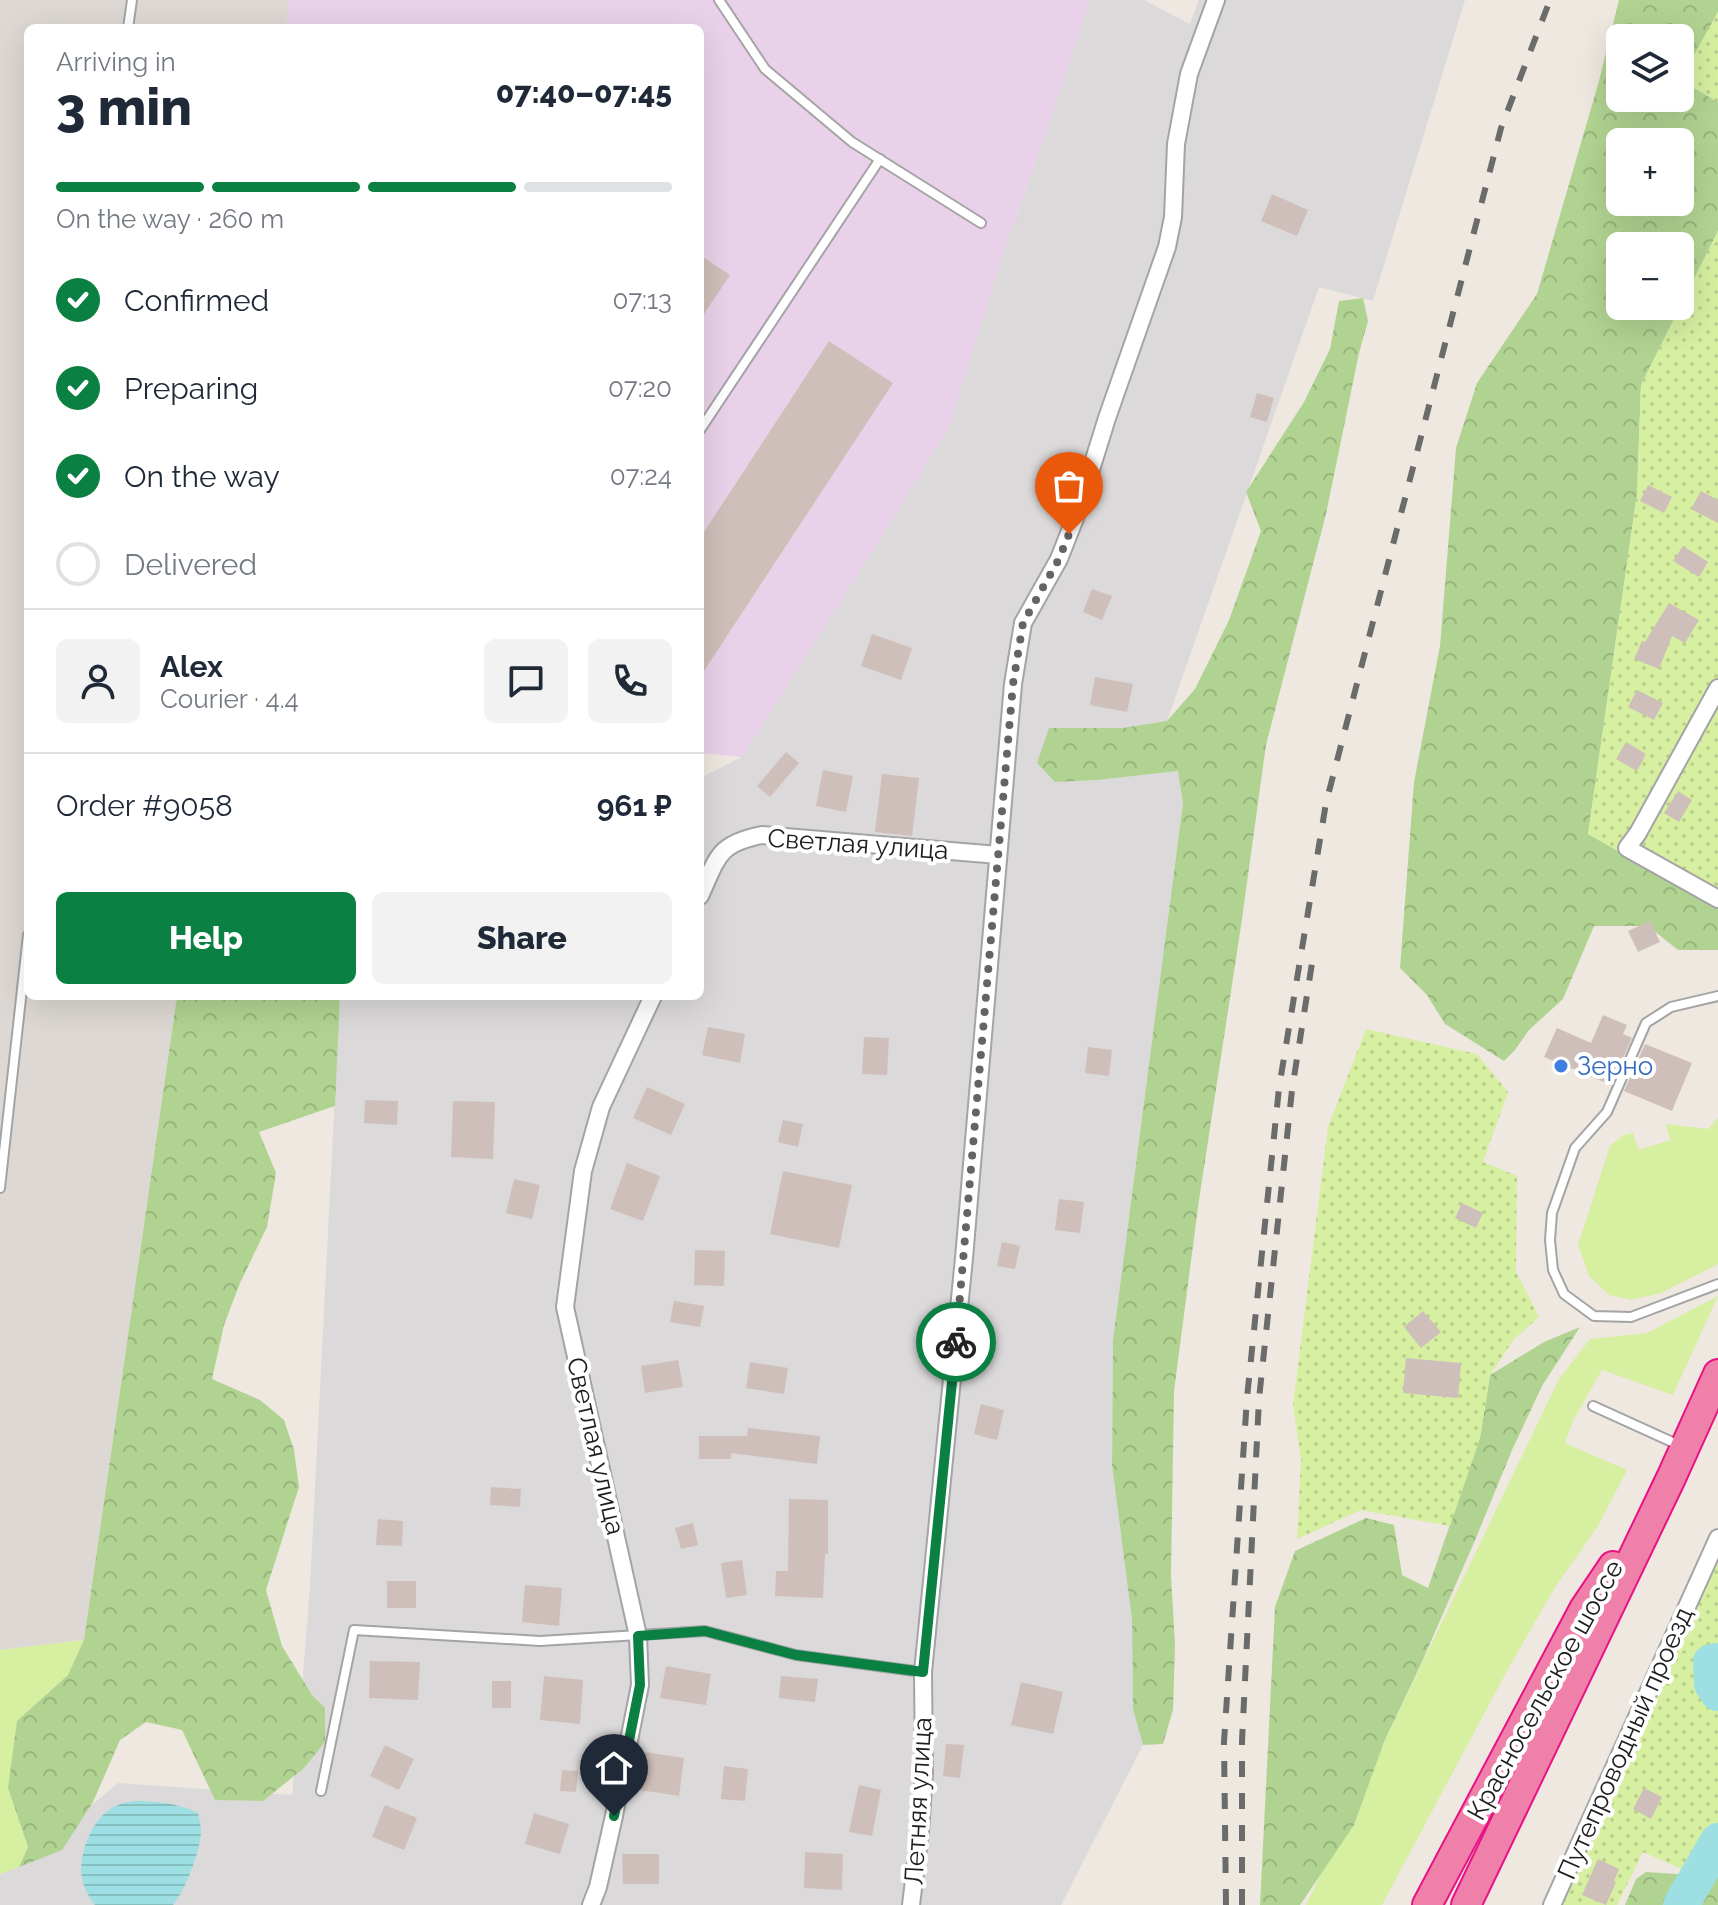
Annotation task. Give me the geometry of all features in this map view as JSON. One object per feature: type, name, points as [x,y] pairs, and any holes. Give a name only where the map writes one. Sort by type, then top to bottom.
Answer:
[{"type":"highway","name":"Красносельское шоссе","points":[[1466,1905],[1718,1374]]},
{"type":"highway","name":"Красносельское шоссе","points":[[1427,1905],[1584,1609],[1671,1478]]},
{"type":"street","name":"Летняя улица","points":[[911,1905],[924,1774],[923,1672],[964,1258],[1013,684],[1023,623],[1059,559],[1079,508],[1167,247],[1173,217],[1176,144],[1189,74],[1216,0]]},
{"type":"street","points":[[1718,688],[1627,848],[1718,899]]},
{"type":"street","name":"Светлая улица","points":[[704,887],[717,858],[729,845],[762,835],[998,855]]},
{"type":"street","name":"Светлая улица","points":[[591,1905],[614,1816],[640,1685],[638,1636],[565,1307],[583,1171],[590,1145],[601,1107],[651,1000]]},
{"type":"street","name":"Путепроводный проезд","points":[[1552,1905],[1718,1538]]},
{"type":"lane","points":[[129,24],[132,0]]},
{"type":"lane","points":[[719,0],[765,69],[852,142],[981,223]]},
{"type":"lane","points":[[704,424],[880,159]]},
{"type":"lane","points":[[0,1188],[24,971]]},
{"type":"lane","points":[[1718,996],[1671,1007],[1646,1023],[1607,1112],[1575,1148],[1552,1213],[1550,1240],[1553,1270],[1564,1294],[1594,1316],[1631,1317],[1718,1284]]},
{"type":"lane","points":[[1593,1406],[1685,1448]]},
{"type":"lane","points":[[321,1791],[354,1630],[540,1641],[705,1631],[796,1655],[923,1672]]},
{"type":"shaded area","points":[[0,0],[289,0],[286,24],[24,24],[24,1000],[176,1000],[84,1640],[0,1650]]},
{"type":"shaded area","points":[[289,0],[1090,0],[1005,247],[949,427],[742,757],[704,753],[704,24],[286,24]]},
{"type":"shaded area","points":[[1090,0],[1144,0],[1190,24],[1199,0],[1465,0],[1373,301],[1319,287],[1167,721],[1123,728],[1050,728],[1055,782],[1178,771],[1183,803],[1113,1340],[1112,1465],[1132,1620],[1133,1709],[1143,1745],[1061,1905],[0,1905],[0,1874],[19,1866],[118,1783],[292,1795],[310,1586],[340,1000],[704,1000],[704,776],[742,757],[1005,247]]},
{"type":"green space","points":[[1619,0],[1718,0],[1718,12],[1694,56],[1694,24],[1613,24]]},
{"type":"green space","points":[[1718,12],[1718,102],[1694,88],[1694,55]]},
{"type":"green space","points":[[1606,53],[1606,112],[1694,112],[1694,88],[1718,102],[1718,231],[1694,279],[1694,232],[1606,232],[1606,320],[1674,320],[1641,385],[1637,494],[1588,834],[1718,907],[1718,950],[1678,950],[1648,926],[1594,926],[1563,999],[1529,1030],[1504,1061],[1445,1024],[1427,995],[1400,968],[1414,782],[1440,646],[1456,448],[1477,383],[1537,294]]},
{"type":"green space","points":[[1718,231],[1718,907],[1588,834],[1637,494],[1641,385],[1674,320],[1694,320],[1694,279]]},
{"type":"green space","points":[[1363,298],[1368,321],[1326,514],[1266,745],[1174,1391],[1171,1575],[1175,1644],[1173,1710],[1163,1744],[1143,1745],[1133,1709],[1132,1620],[1112,1465],[1113,1340],[1183,803],[1178,771],[1055,782],[1037,763],[1049,728],[1123,728],[1167,721],[1195,689],[1229,620],[1261,531],[1246,492],[1304,402],[1330,349],[1339,301]]},
{"type":"green space","points":[[176,1000],[340,1000],[335,1106],[259,1132],[276,1173],[267,1227],[224,1325],[212,1379],[260,1400],[284,1420],[294,1450],[299,1487],[266,1590],[282,1646],[312,1695],[325,1708],[325,1742],[304,1768],[263,1801],[215,1800],[182,1730],[146,1722],[120,1740],[93,1802],[62,1850],[19,1867],[28,1847],[8,1788],[17,1721],[68,1675],[84,1640]]},
{"type":"green space","points":[[1366,1029],[1477,1054],[1508,1092],[1483,1162],[1517,1176],[1516,1272],[1539,1317],[1514,1339],[1490,1375],[1480,1438],[1450,1526],[1361,1510],[1297,1539],[1301,1460],[1293,1405],[1328,1127]]},
{"type":"green space","points":[[1718,1118],[1718,1264],[1661,1293],[1631,1300],[1609,1295],[1589,1276],[1578,1245],[1610,1146],[1623,1135],[1633,1133],[1639,1150],[1670,1140],[1666,1124],[1708,1129]]},
{"type":"green space","points":[[1718,1296],[1673,1395],[1602,1370],[1574,1419],[1565,1443],[1627,1470],[1598,1526],[1554,1589],[1507,1671],[1382,1905],[1306,1905],[1559,1379],[1590,1339],[1647,1333]]},
{"type":"green space","points":[[1580,1327],[1542,1386],[1512,1450],[1421,1664],[1384,1742],[1354,1825],[1300,1905],[1260,1905],[1275,1607],[1295,1551],[1366,1518],[1394,1525],[1402,1575],[1428,1588],[1480,1438],[1490,1375],[1544,1342]]},
{"type":"green space","points":[[1718,1539],[1718,1823],[1684,1870],[1643,1852],[1617,1905],[1563,1905]]},
{"type":"green space","points":[[84,1640],[68,1675],[17,1721],[8,1788],[28,1847],[19,1867],[0,1874],[0,1650]]},
{"type":"green space","points":[[1718,1869],[1718,1905],[1625,1905],[1636,1879],[1646,1872],[1708,1876]]},
{"type":"water","points":[[134,1801],[167,1803],[198,1813],[200,1841],[191,1871],[173,1905],[95,1905],[82,1877],[86,1842],[105,1813]]},
{"type":"building","points":[[1272,194],[1308,210],[1297,236],[1261,221]]},
{"type":"building","points":[[704,258],[730,275],[704,314]]},
{"type":"building","points":[[829,341],[893,383],[704,671],[704,532]]},
{"type":"building","points":[[1257,393],[1274,398],[1267,422],[1250,417]]},
{"type":"building","points":[[1648,485],[1672,497],[1664,513],[1640,501]]},
{"type":"building","points":[[1701,491],[1718,500],[1718,523],[1691,509]]},
{"type":"building","points":[[1683,546],[1708,562],[1699,577],[1673,561]]},
{"type":"building","points":[[1092,589],[1112,596],[1102,620],[1083,612]]},
{"type":"building","points":[[1669,603],[1699,620],[1685,643],[1672,636],[1659,669],[1634,659],[1642,641],[1645,642]]},
{"type":"building","points":[[872,634],[912,648],[901,680],[861,666]]},
{"type":"building","points":[[1095,677],[1133,684],[1127,712],[1090,705]]},
{"type":"building","points":[[1637,690],[1663,703],[1654,720],[1628,707]]},
{"type":"building","points":[[1626,742],[1646,754],[1637,771],[1616,759]]},
{"type":"building","points":[[786,752],[799,763],[770,797],[757,786]]},
{"type":"building","points":[[823,770],[853,776],[846,812],[816,806]]},
{"type":"building","points":[[882,774],[919,778],[912,836],[875,832]]},
{"type":"building","points":[[1678,791],[1692,800],[1679,822],[1664,813]]},
{"type":"building","points":[[1650,921],[1660,942],[1638,952],[1628,931]]},
{"type":"building","points":[[1603,1015],[1627,1025],[1623,1034],[1632,1038],[1611,1085],[1544,1057],[1557,1028],[1591,1043]]},
{"type":"building","points":[[708,1027],[745,1034],[740,1063],[702,1055]]},
{"type":"building","points":[[864,1037],[889,1038],[887,1075],[862,1074]]},
{"type":"building","points":[[1645,1044],[1692,1063],[1672,1111],[1624,1091]]},
{"type":"building","points":[[1088,1047],[1112,1050],[1109,1076],[1085,1073]]},
{"type":"building","points":[[647,1087],[685,1104],[671,1135],[633,1118]]},
{"type":"building","points":[[365,1100],[398,1101],[397,1125],[364,1123]]},
{"type":"building","points":[[453,1101],[495,1102],[493,1159],[451,1157]]},
{"type":"building","points":[[783,1120],[803,1124],[798,1147],[778,1142]]},
{"type":"building","points":[[627,1163],[660,1176],[643,1221],[610,1209]]},
{"type":"building","points":[[783,1171],[852,1185],[839,1248],[770,1234]]},
{"type":"building","points":[[514,1179],[540,1185],[532,1219],[506,1213]]},
{"type":"building","points":[[1059,1199],[1084,1202],[1080,1233],[1055,1230]]},
{"type":"building","points":[[1462,1203],[1483,1213],[1476,1228],[1455,1218]]},
{"type":"building","points":[[1002,1242],[1020,1246],[1015,1269],[997,1266]]},
{"type":"building","points":[[695,1250],[725,1251],[724,1286],[694,1285]]},
{"type":"building","points":[[674,1301],[704,1306],[700,1327],[670,1322]]},
{"type":"building","points":[[1423,1311],[1441,1332],[1421,1348],[1404,1327]]},
{"type":"building","points":[[1406,1358],[1461,1363],[1458,1398],[1403,1393]]},
{"type":"building","points":[[678,1360],[683,1387],[645,1393],[641,1366]]},
{"type":"building","points":[[750,1362],[788,1368],[784,1394],[746,1388]]},
{"type":"building","points":[[981,1404],[1004,1410],[997,1440],[974,1434]]},
{"type":"building","points":[[748,1428],[820,1436],[817,1464],[731,1453],[731,1459],[699,1459],[699,1436],[747,1436]]},
{"type":"building","points":[[491,1487],[521,1489],[520,1507],[490,1505]]},
{"type":"building","points":[[789,1499],[828,1500],[828,1554],[825,1554],[823,1598],[775,1596],[776,1571],[788,1571]]},
{"type":"building","points":[[378,1519],[403,1521],[402,1546],[376,1545]]},
{"type":"building","points":[[693,1523],[698,1545],[681,1549],[675,1528]]},
{"type":"building","points":[[742,1560],[747,1595],[726,1598],[721,1563]]},
{"type":"building","points":[[387,1581],[416,1581],[416,1608],[387,1608]]},
{"type":"building","points":[[525,1585],[562,1588],[559,1626],[522,1622]]},
{"type":"building","points":[[370,1661],[420,1662],[418,1700],[369,1698]]},
{"type":"building","points":[[666,1666],[711,1674],[706,1705],[660,1698]]},
{"type":"building","points":[[544,1676],[583,1680],[580,1724],[540,1720]]},
{"type":"building","points":[[781,1676],[818,1679],[815,1702],[779,1698]]},
{"type":"building","points":[[492,1681],[511,1681],[511,1708],[492,1708]]},
{"type":"building","points":[[1021,1682],[1063,1692],[1053,1734],[1011,1725]]},
{"type":"building","points":[[946,1744],[964,1745],[960,1778],[943,1776]]},
{"type":"building","points":[[385,1745],[414,1759],[399,1790],[370,1776]]},
{"type":"building","points":[[638,1751],[684,1758],[679,1796],[633,1789]]},
{"type":"building","points":[[724,1766],[748,1769],[745,1801],[721,1799]]},
{"type":"building","points":[[562,1770],[578,1771],[576,1792],[560,1791]]},
{"type":"building","points":[[859,1785],[881,1790],[872,1836],[849,1832]]},
{"type":"building","points":[[1644,1788],[1662,1797],[1651,1819],[1633,1809]]},
{"type":"building","points":[[385,1805],[417,1818],[404,1850],[372,1837]]},
{"type":"building","points":[[534,1813],[569,1824],[560,1854],[525,1844]]},
{"type":"building","points":[[805,1852],[843,1854],[842,1890],[804,1888]]},
{"type":"building","points":[[622,1854],[659,1854],[659,1884],[623,1884]]},
{"type":"building","points":[[1598,1859],[1619,1869],[1606,1905],[1582,1895]]},
{"type":"waterway","points":[[1718,1661],[1711,1662],[1712,1684],[1718,1693]]},
{"type":"waterway","points":[[1681,1905],[1718,1841]]},
{"type":"railway","points":[[1226,1905],[1224,1742],[1247,1398],[1279,1088],[1326,803],[1501,128],[1550,0]]},
{"type":"railway","points":[[1242,1905],[1242,1741],[1259,1399],[1292,1090],[1313,957]]},
{"type":"way so far","points":[[956,1342],[1013,684],[1023,623],[1059,559],[1069,534]]},
{"type":"place","name":"Зерно","points":[[1561,1066]]},
{"type":"route","points":[[614,1816],[640,1685],[638,1636],[705,1631],[796,1655],[923,1672],[956,1342]]}]
